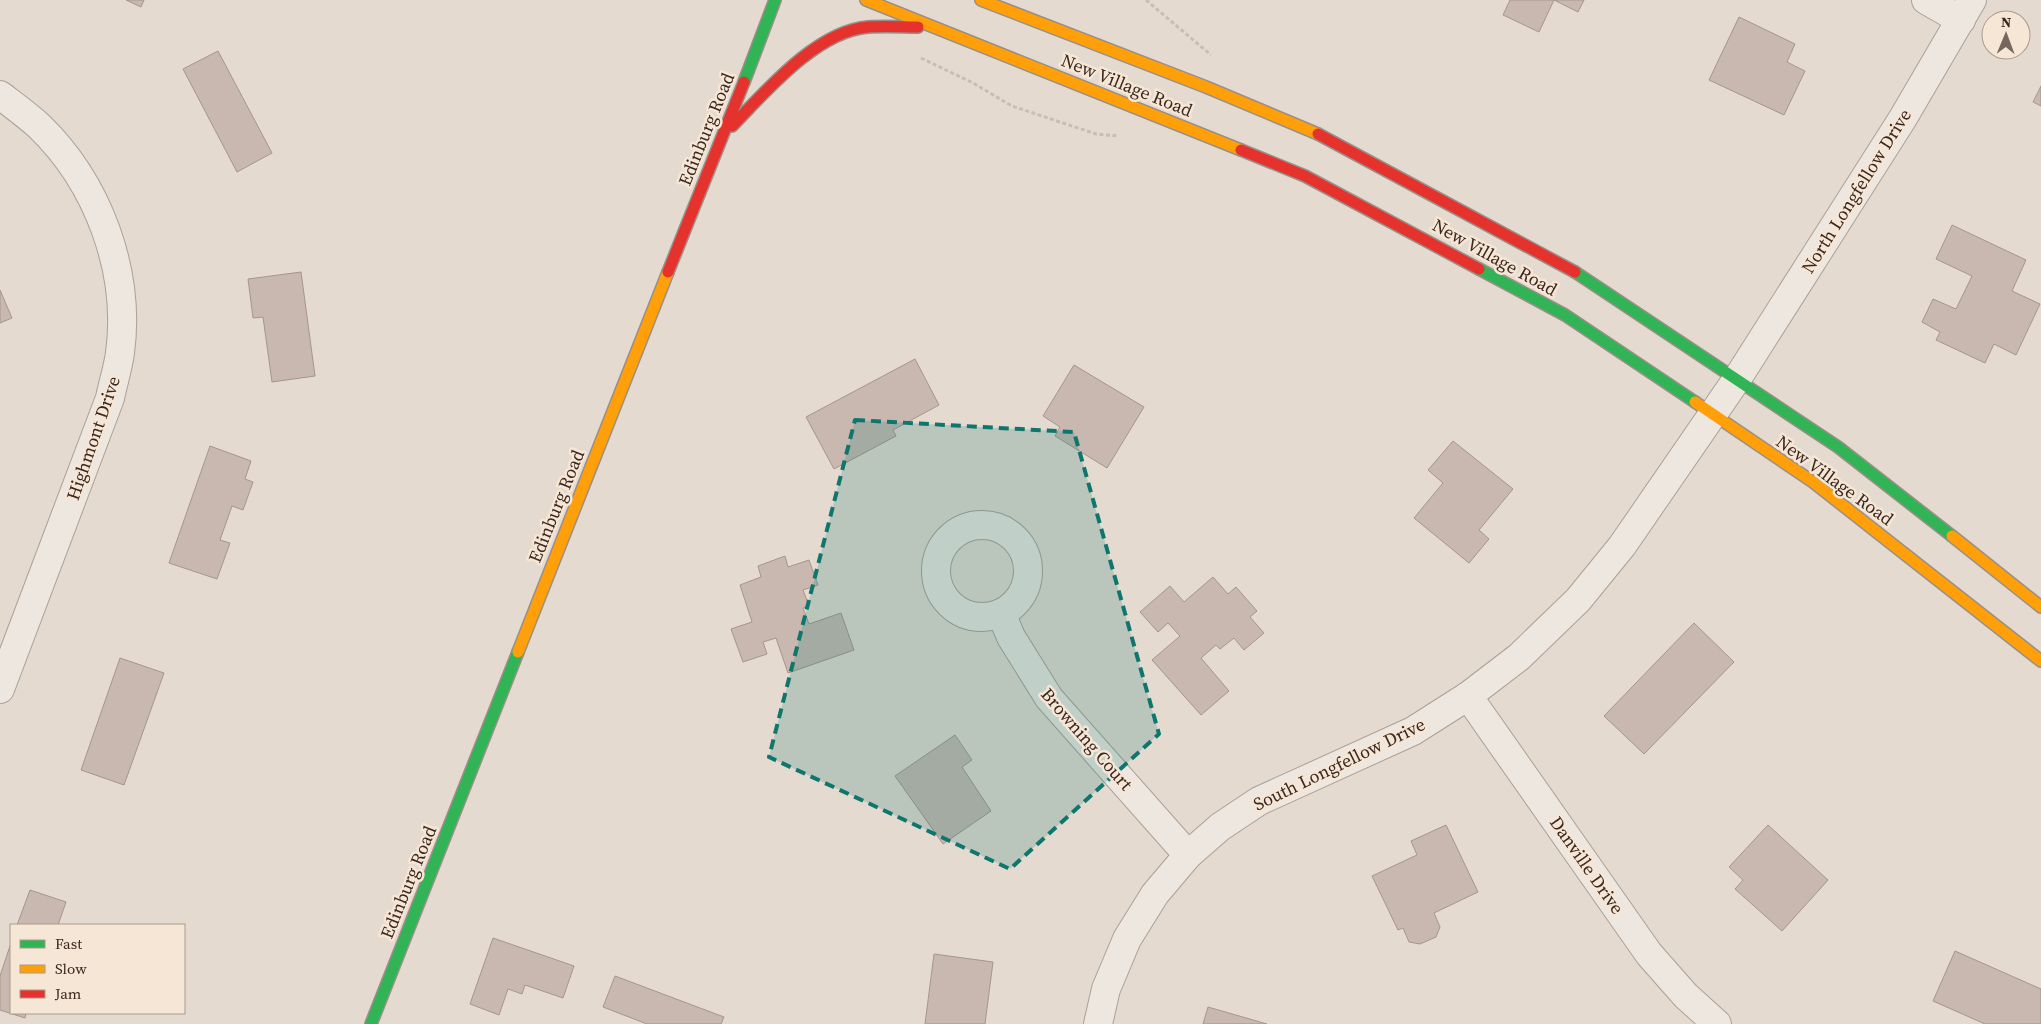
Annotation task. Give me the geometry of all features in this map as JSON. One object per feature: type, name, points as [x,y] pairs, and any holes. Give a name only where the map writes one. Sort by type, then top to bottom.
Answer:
[{"type":"main road","name":"Edinburg Road","points":[[371,1024],[724,135],[775,0]]},
{"type":"main road","name":"New Village Road","points":[[866,0],[1305,176],[1565,315],[1812,482],[2041,662]]},
{"type":"main road","name":"New Village Road","points":[[981,0],[1206,87],[1324,137],[1587,278],[1838,447],[2041,607]]},
{"type":"main road","points":[[724,135],[773,84],[823,42],[867,27],[914,26],[948,32]]},
{"type":"street","points":[[1926,0],[1967,10]]},
{"type":"street","name":"North Longfellow Drive","points":[[1713,414],[1903,118],[1967,10]]},
{"type":"street","name":"Highmont Drive","points":[[0,95],[39,126],[75,169],[96,206],[112,249],[121,300],[120,352],[110,398],[0,689]]},
{"type":"street","name":"South Longfellow Drive","points":[[1098,1024],[1106,989],[1126,939],[1155,894],[1188,855],[1220,827],[1259,801],[1413,731],[1468,696],[1519,657],[1578,600],[1622,546],[1713,414]]},
{"type":"street","name":"Browning Court","points":[[1002,613],[1011,637],[1049,698],[1188,855]]},
{"type":"street","name":"Danville Drive","points":[[1468,696],[1649,954],[1686,996],[1717,1024]]},
{"type":"path","points":[[1146,0],[1211,54],[1206,87]]},
{"type":"path","points":[[920,58],[973,83],[1012,106],[1096,134],[1125,137]]},
{"type":"highlighted area","points":[[855,420],[1074,432],[1159,734],[1010,869],[769,757]]},
{"type":"building","points":[[126,0],[144,0],[141,7]]},
{"type":"building","points":[[1510,0],[1554,0],[1539,32],[1503,15]]},
{"type":"building","points":[[1554,0],[1584,0],[1578,12]]},
{"type":"building","points":[[1739,17],[1795,44],[1787,62],[1805,71],[1784,115],[1709,80]]},
{"type":"building","points":[[218,51],[272,153],[237,172],[183,69]]},
{"type":"building","points":[[2041,86],[2041,106],[2033,102]]},
{"type":"building","points":[[1952,225],[2026,260],[2012,291],[2040,304],[2016,355],[1994,344],[1985,363],[1936,340],[1940,332],[1922,322],[1933,299],[1956,309],[1972,276],[1936,259]]},
{"type":"building","points":[[301,272],[315,376],[272,382],[263,317],[253,318],[248,279]]},
{"type":"building","points":[[0,290],[12,318],[0,323]]},
{"type":"building","points":[[915,359],[939,405],[893,430],[896,436],[834,469],[806,417]]},
{"type":"building","points":[[1074,365],[1144,407],[1107,468],[1055,436],[1060,427],[1043,416]]},
{"type":"building","points":[[1453,441],[1513,489],[1479,530],[1489,539],[1469,563],[1414,518],[1443,483],[1428,470]]},
{"type":"building","points":[[210,446],[251,461],[245,479],[253,482],[243,510],[232,506],[220,540],[230,543],[217,579],[169,563]]},
{"type":"building","points":[[785,556],[788,567],[809,560],[818,585],[803,590],[809,606],[803,608],[809,624],[841,613],[854,650],[788,673],[776,638],[763,642],[767,654],[743,662],[731,629],[752,622],[740,585],[761,577],[758,566]]},
{"type":"building","points":[[1213,577],[1228,594],[1236,587],[1257,611],[1250,617],[1264,633],[1244,650],[1234,638],[1220,649],[1216,645],[1201,658],[1229,691],[1201,715],[1152,660],[1180,636],[1168,623],[1158,632],[1140,612],[1170,586],[1184,602]]},
{"type":"building","points":[[1694,623],[1734,662],[1644,754],[1604,716]]},
{"type":"building","points":[[120,658],[164,673],[124,785],[81,770]]},
{"type":"building","points":[[955,735],[972,760],[962,767],[991,811],[943,844],[895,776]]},
{"type":"building","points":[[1446,825],[1478,892],[1434,913],[1440,927],[1436,937],[1420,944],[1409,942],[1403,928],[1398,930],[1372,876],[1417,855],[1411,841]]},
{"type":"building","points":[[1768,825],[1828,880],[1782,931],[1735,889],[1743,880],[1729,867]]},
{"type":"building","points":[[30,890],[66,902],[58,924],[17,924]]},
{"type":"building","points":[[493,938],[574,966],[563,998],[525,985],[522,994],[508,989],[499,1015],[470,1004]]},
{"type":"building","points":[[10,946],[10,1013],[0,1010],[0,976]]},
{"type":"building","points":[[1955,951],[2041,989],[2041,1024],[1985,1024],[1933,1001]]},
{"type":"building","points":[[934,954],[993,962],[985,1024],[925,1024]]},
{"type":"building","points":[[615,976],[724,1017],[721,1024],[647,1024],[603,1007]]},
{"type":"building","points":[[1208,1007],[1267,1024],[1203,1024]]},
{"type":"building","points":[[12,1014],[26,1014],[25,1018]]},
{"type":"traffic: fast","points":[[744,82],[775,0]]},
{"type":"traffic: fast","points":[[1479,269],[1565,315],[1695,402]]},
{"type":"traffic: fast","points":[[1575,272],[1838,447],[1952,536]]},
{"type":"traffic: fast","points":[[371,1024],[518,652]]},
{"type":"traffic: slow","points":[[866,0],[1241,150]]},
{"type":"traffic: slow","points":[[981,0],[1206,87],[1318,134]]},
{"type":"traffic: slow","points":[[518,652],[668,272]]},
{"type":"traffic: slow","points":[[1695,402],[1813,482],[2041,661]]},
{"type":"traffic: slow","points":[[1952,536],[2041,607]]},
{"type":"traffic: jam","points":[[732,126],[777,80],[812,51],[830,39],[849,31],[868,27],[918,27]]},
{"type":"traffic: jam","points":[[668,272],[744,82]]},
{"type":"traffic: jam","points":[[1318,134],[1575,272]]},
{"type":"traffic: jam","points":[[1241,150],[1305,176],[1479,269]]}]
